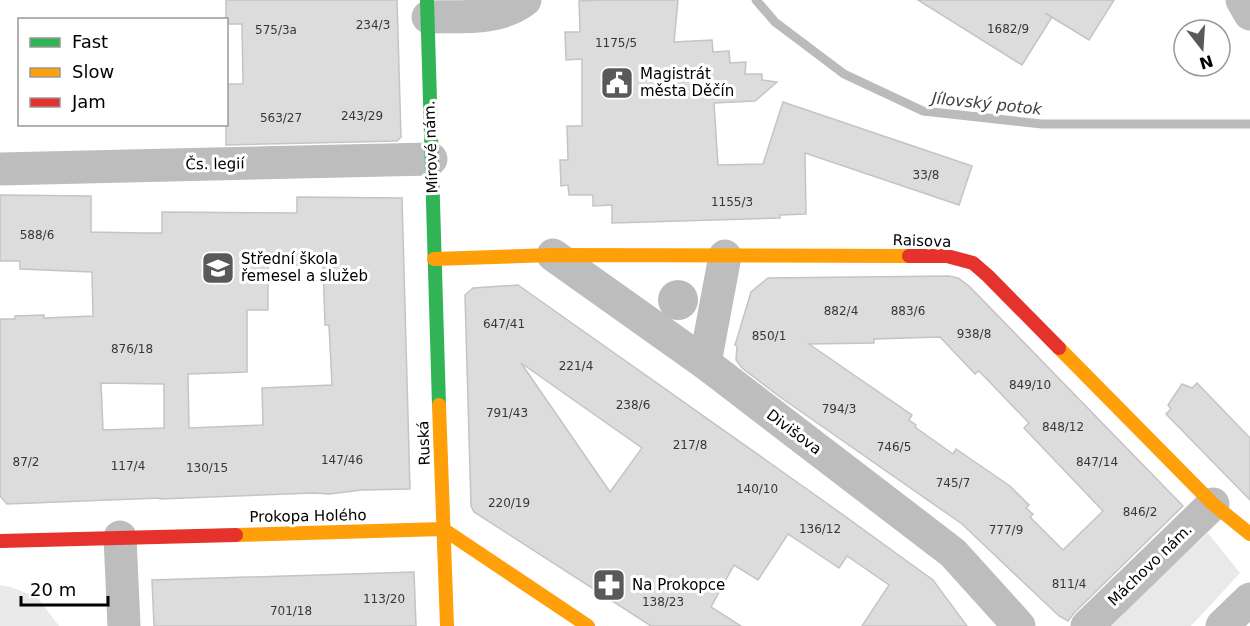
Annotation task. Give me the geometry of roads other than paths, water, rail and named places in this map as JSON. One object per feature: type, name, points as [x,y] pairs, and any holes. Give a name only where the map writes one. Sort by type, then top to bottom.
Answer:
[{"type":"street","name":"Mírové nám.","points":[[434,259],[427,9],[493,15],[518,6],[525,0]]},
{"type":"street","points":[[1242,0],[1250,14]]},
{"type":"street","name":"Čs. legií","points":[[0,169],[431,159]]},
{"type":"street","points":[[434,259],[553,255]]},
{"type":"street","name":"Raisova","points":[[553,255],[947,256],[972,263],[988,276],[1213,504],[1250,534]]},
{"type":"street","name":"Divišova","points":[[553,255],[705,363],[953,554],[1019,626]]},
{"type":"street","points":[[705,363],[725,256]]},
{"type":"street","name":"Ruská","points":[[434,259],[447,626]]},
{"type":"street","name":"Máchovo nám.","points":[[1087,626],[1213,504]]},
{"type":"street","points":[[443,529],[588,626]]},
{"type":"street","name":"Prokopa Holého","points":[[0,541],[443,529]]},
{"type":"street","points":[[120,537],[124,626]]},
{"type":"street","points":[[1222,626],[1250,599]]},
{"type":"waterway","name":"Jílovský potok","points":[[756,0],[775,22],[844,74],[923,111],[1042,124],[1250,124]]},
{"type":"place","name":"Magistrát města Děčín","points":[[617,83]]},
{"type":"place","name":"Střední škola řemesel a služeb","points":[[218,268]]},
{"type":"place","name":"Na Prokopce","points":[[609,585]]}]
